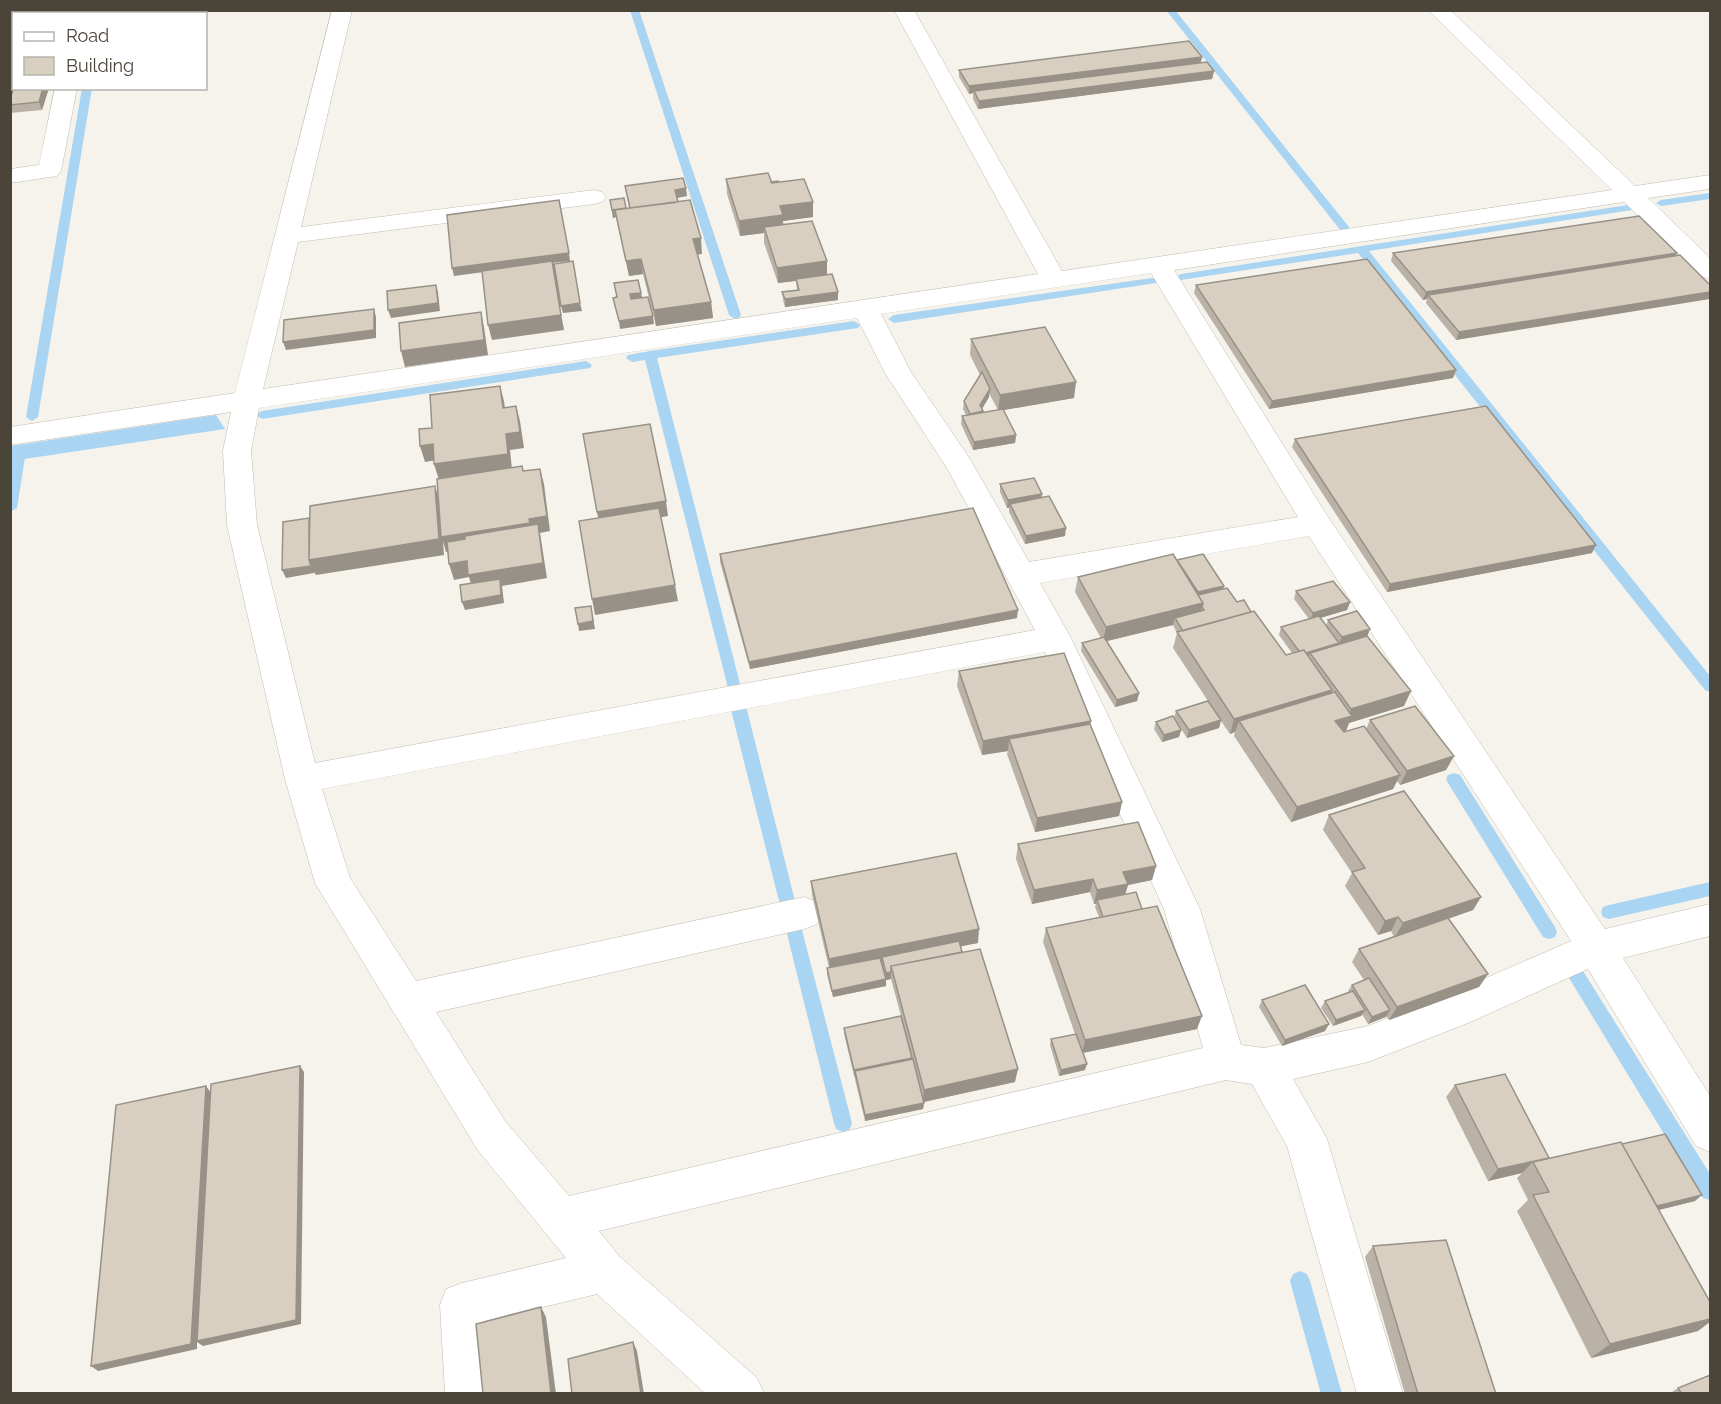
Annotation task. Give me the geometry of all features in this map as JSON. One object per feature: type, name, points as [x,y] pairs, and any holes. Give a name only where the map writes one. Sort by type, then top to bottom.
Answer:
[{"type":"street","points":[[342,10],[247,401],[237,451],[242,525],[302,779],[333,883],[490,1136],[604,1271],[741,1394]]},
{"type":"street","points":[[904,10],[1054,280]]},
{"type":"street","points":[[1438,10],[1710,271]]},
{"type":"street","points":[[10,176],[49,171],[66,90]]},
{"type":"street","points":[[10,435],[1710,182]]},
{"type":"street","points":[[287,236],[594,197]]},
{"type":"street","points":[[1159,265],[1317,524],[1596,948],[1710,1132]]},
{"type":"street","points":[[865,309],[898,373],[960,466],[1055,639],[1182,909],[1245,1064],[1306,1139],[1380,1394]]},
{"type":"street","points":[[1020,575],[1317,524]]},
{"type":"street","points":[[302,779],[1055,639]]},
{"type":"street","points":[[405,1001],[804,913]]},
{"type":"street","points":[[560,1218],[1245,1064],[1368,1044],[1454,1011],[1596,948],[1710,920]]},
{"type":"street","points":[[468,1394],[462,1305],[604,1271]]},
{"type":"water","points":[[216,415],[225,429],[11,461],[11,446]]},
{"type":"building","points":[[1189,41],[1202,57],[969,86],[959,70]]},
{"type":"building","points":[[1207,62],[1214,71],[979,101],[974,91]]},
{"type":"building","points":[[13,90],[42,90],[39,102],[10,105]]},
{"type":"building","points":[[768,173],[772,183],[804,179],[813,202],[780,206],[783,215],[739,221],[726,179]]},
{"type":"building","points":[[683,178],[686,188],[675,190],[678,202],[630,208],[625,186]]},
{"type":"building","points":[[624,198],[626,208],[612,210],[610,200]]},
{"type":"building","points":[[559,200],[569,253],[452,268],[447,215]]},
{"type":"building","points":[[690,200],[701,238],[693,239],[711,302],[654,310],[641,259],[626,261],[615,210]]},
{"type":"building","points":[[1639,216],[1677,253],[1426,292],[1393,253]]},
{"type":"building","points":[[812,221],[827,261],[777,268],[764,227]]},
{"type":"building","points":[[1680,255],[1710,285],[1710,292],[1459,332],[1428,295]]},
{"type":"building","points":[[1367,259],[1456,370],[1272,401],[1196,285]]},
{"type":"building","points":[[552,261],[561,315],[488,325],[482,271]]},
{"type":"building","points":[[573,261],[580,303],[561,306],[554,264]]},
{"type":"building","points":[[832,274],[838,292],[785,299],[782,292],[799,290],[796,279]]},
{"type":"building","points":[[638,280],[641,293],[630,294],[631,299],[648,297],[653,316],[619,321],[613,298],[617,297],[614,283]]},
{"type":"building","points":[[436,285],[438,303],[388,310],[387,291]]},
{"type":"building","points":[[374,309],[374,330],[283,342],[284,320]]},
{"type":"building","points":[[481,312],[484,340],[401,351],[399,323]]},
{"type":"building","points":[[1045,327],[1076,382],[1000,395],[971,339]]},
{"type":"building","points":[[982,372],[990,389],[980,405],[983,411],[970,414],[964,401]]},
{"type":"building","points":[[500,386],[503,408],[516,406],[520,432],[506,434],[508,454],[434,464],[433,444],[420,446],[419,429],[432,428],[430,395]]},
{"type":"building","points":[[1486,406],[1596,545],[1390,584],[1295,439]]},
{"type":"building","points":[[1003,409],[1016,435],[974,442],[962,416]]},
{"type":"building","points":[[650,424],[666,501],[597,512],[583,434]]},
{"type":"building","points":[[522,466],[523,471],[540,469],[547,516],[529,519],[530,523],[441,537],[437,479]]},
{"type":"building","points":[[1034,478],[1042,494],[1008,500],[1000,484]]},
{"type":"building","points":[[435,486],[439,539],[309,560],[310,506]]},
{"type":"building","points":[[1049,496],[1066,528],[1026,536],[1010,504]]},
{"type":"building","points":[[659,508],[675,585],[592,599],[579,521]]},
{"type":"building","points":[[973,508],[1018,610],[749,662],[720,554]]},
{"type":"building","points":[[309,518],[311,566],[282,570],[283,522]]},
{"type":"building","points":[[538,524],[543,563],[468,575],[467,561],[449,564],[447,542],[465,539],[465,536]]},
{"type":"building","points":[[1173,554],[1203,603],[1106,627],[1078,577]]},
{"type":"building","points":[[1203,554],[1224,586],[1198,592],[1177,560]]},
{"type":"building","points":[[500,579],[501,595],[462,602],[460,585]]},
{"type":"building","points":[[1333,581],[1350,602],[1313,613],[1296,591]]},
{"type":"building","points":[[1227,588],[1237,602],[1244,600],[1251,612],[1183,631],[1175,618],[1204,610],[1198,595]]},
{"type":"building","points":[[591,606],[593,621],[578,624],[575,608]]},
{"type":"building","points":[[1254,611],[1286,655],[1304,650],[1332,690],[1234,719],[1177,632]]},
{"type":"building","points":[[1357,611],[1370,629],[1342,637],[1328,620]]},
{"type":"building","points":[[1319,616],[1339,643],[1306,653],[1304,650],[1299,651],[1281,627]]},
{"type":"building","points":[[1367,636],[1411,691],[1351,709],[1310,653]]},
{"type":"building","points":[[1104,637],[1139,693],[1117,700],[1082,643]]},
{"type":"building","points":[[1064,653],[1091,721],[983,741],[959,671]]},
{"type":"building","points":[[1335,692],[1352,716],[1335,721],[1344,732],[1364,726],[1400,775],[1297,807],[1239,721]]},
{"type":"building","points":[[1208,701],[1221,720],[1189,730],[1176,711]]},
{"type":"building","points":[[1415,706],[1454,756],[1407,771],[1370,720]]},
{"type":"building","points":[[1173,716],[1181,730],[1164,735],[1156,722]]},
{"type":"building","points":[[1090,724],[1122,802],[1037,818],[1009,739]]},
{"type":"building","points":[[1404,791],[1481,897],[1403,923],[1398,917],[1385,921],[1352,872],[1365,868],[1329,815]]},
{"type":"building","points":[[1138,822],[1156,866],[1123,872],[1128,884],[1097,890],[1093,879],[1034,890],[1018,844]]},
{"type":"building","points":[[956,853],[979,929],[829,959],[811,881]]},
{"type":"building","points":[[1136,892],[1142,909],[1103,917],[1097,900]]},
{"type":"building","points":[[1157,906],[1202,1016],[1085,1040],[1046,928]]},
{"type":"building","points":[[1448,918],[1488,974],[1397,1007],[1359,949]]},
{"type":"building","points":[[959,941],[962,952],[891,966],[891,972],[886,973],[882,957]]},
{"type":"building","points":[[980,949],[1018,1069],[924,1090],[891,966]]},
{"type":"building","points":[[880,958],[886,979],[832,991],[827,968]]},
{"type":"building","points":[[1369,978],[1390,1010],[1372,1017],[1352,985]]},
{"type":"building","points":[[1305,985],[1329,1024],[1285,1040],[1262,1000]]},
{"type":"building","points":[[1353,991],[1365,1010],[1336,1020],[1325,1001]]},
{"type":"building","points":[[901,1016],[912,1058],[854,1070],[844,1028]]},
{"type":"building","points":[[1076,1034],[1087,1064],[1061,1070],[1051,1039]]},
{"type":"building","points":[[913,1059],[924,1103],[865,1115],[855,1071]]},
{"type":"building","points":[[300,1066],[296,1320],[197,1341],[211,1084]]},
{"type":"building","points":[[1505,1074],[1549,1158],[1498,1169],[1455,1085]]},
{"type":"building","points":[[206,1086],[191,1344],[91,1366],[116,1105]]},
{"type":"building","points":[[1665,1134],[1702,1195],[1657,1206],[1622,1144]]},
{"type":"building","points":[[1621,1142],[1710,1302],[1710,1319],[1610,1344],[1533,1195],[1549,1192],[1533,1162]]},
{"type":"building","points":[[1446,1240],[1496,1394],[1418,1394],[1373,1246]]},
{"type":"building","points":[[541,1307],[551,1394],[483,1394],[476,1324]]},
{"type":"building","points":[[633,1342],[641,1394],[572,1394],[568,1359]]},
{"type":"building","points":[[1710,1375],[1710,1394],[1682,1394],[1678,1388]]},
{"type":"waterway","points":[[634,10],[735,315]]},
{"type":"waterway","points":[[1170,10],[1345,229]]},
{"type":"waterway","points":[[32,417],[87,90]]},
{"type":"waterway","points":[[1661,203],[1710,196]]},
{"type":"waterway","points":[[1361,249],[1628,208]]},
{"type":"waterway","points":[[1181,277],[1361,249]]},
{"type":"waterway","points":[[1361,249],[1710,686]]},
{"type":"waterway","points":[[894,319],[1152,281]]},
{"type":"waterway","points":[[650,355],[854,325]]},
{"type":"waterway","points":[[632,358],[650,355]]},
{"type":"waterway","points":[[650,355],[733,684]]},
{"type":"waterway","points":[[262,415],[586,365]]},
{"type":"waterway","points":[[10,508],[20,451]]},
{"type":"waterway","points":[[739,710],[787,901]]},
{"type":"waterway","points":[[1454,779],[1549,932]]},
{"type":"waterway","points":[[1609,912],[1710,889]]},
{"type":"waterway","points":[[794,930],[843,1123]]},
{"type":"waterway","points":[[1572,968],[1710,1191]]},
{"type":"waterway","points":[[1300,1281],[1332,1394]]}]
